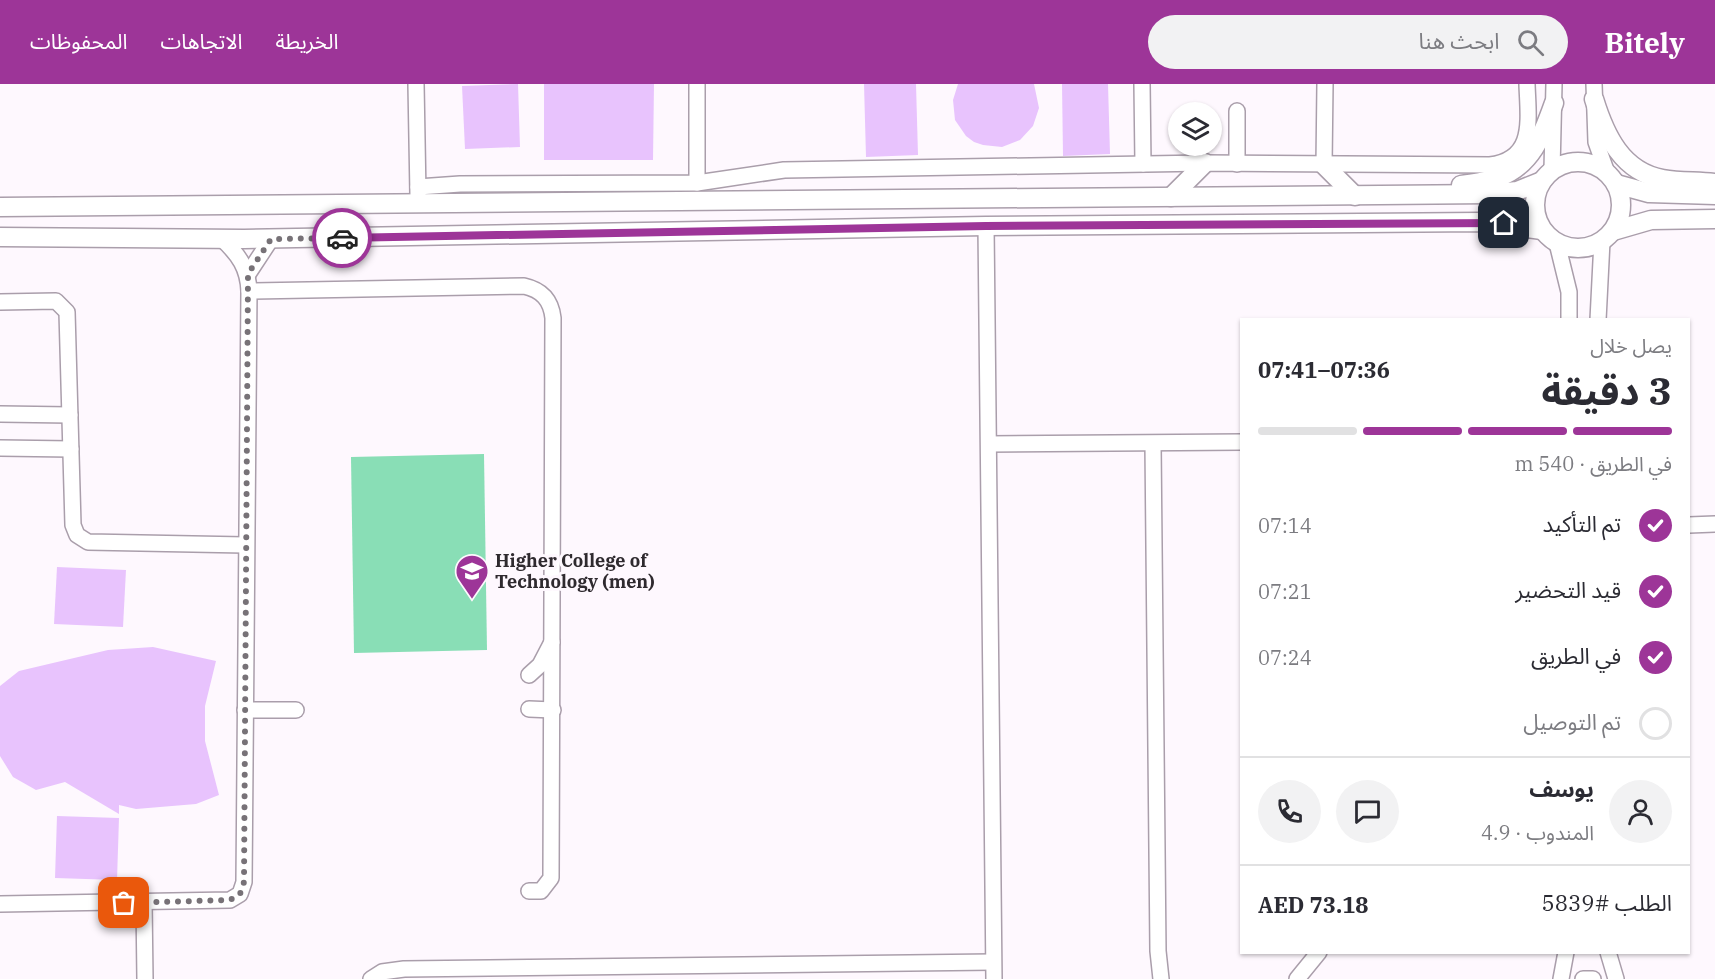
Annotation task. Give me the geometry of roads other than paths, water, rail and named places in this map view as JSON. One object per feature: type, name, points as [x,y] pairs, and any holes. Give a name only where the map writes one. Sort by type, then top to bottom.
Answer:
[{"type":"main road","points":[[1594,91],[1607,137],[1627,161],[1660,179],[1715,183]]},
{"type":"main road","points":[[1436,194],[1463,185],[1497,178],[1513,171],[1538,145],[1554,103]]},
{"type":"main road","points":[[0,207],[418,195],[1171,197],[1503,193],[1547,175],[1566,163],[1580,162],[1595,165],[1612,178],[1649,193],[1715,195]]},
{"type":"main road","points":[[1171,197],[1205,163]]},
{"type":"main road","points":[[1324,165],[1355,196]]},
{"type":"main road","points":[[1547,175],[1535,205],[1536,218],[1542,230],[1557,243],[1580,248],[1651,220],[1715,219]]},
{"type":"main road","points":[[1607,236],[1622,208],[1612,178]]},
{"type":"main road","points":[[0,237],[271,239],[986,226],[1481,222],[1542,230]]},
{"type":"street","points":[[416,84],[418,195],[460,184],[697,183],[784,170],[1205,163],[1490,165],[1507,161],[1521,149],[1528,133],[1527,84]]},
{"type":"street","points":[[697,84],[697,183]]},
{"type":"street","points":[[1142,84],[1143,164]]},
{"type":"street","points":[[1324,165],[1325,84]]},
{"type":"street","points":[[1547,175],[1554,84]]},
{"type":"street","points":[[1594,91],[1596,142],[1612,178]]},
{"type":"street","points":[[1237,111],[1237,164]]},
{"type":"street","points":[[986,226],[994,979]]},
{"type":"street","points":[[1598,318],[1607,236]]},
{"type":"street","points":[[0,904],[230,900],[240,894],[244,882],[245,545],[249,291],[248,274],[238,254],[222,239]]},
{"type":"street","points":[[248,274],[271,239]]},
{"type":"street","points":[[1557,243],[1569,292],[1569,318]]},
{"type":"street","points":[[249,291],[524,286],[542,293],[548,300],[553,318],[554,710],[551,878],[541,891],[529,891]]},
{"type":"street","points":[[0,302],[56,301],[67,312],[70,321],[73,525],[77,535],[88,542],[245,545]]},
{"type":"street","points":[[0,414],[70,415]]},
{"type":"street","points":[[989,444],[1240,442]]},
{"type":"street","points":[[1153,444],[1158,951],[1161,979]]},
{"type":"street","points":[[0,448],[71,449]]},
{"type":"street","points":[[1690,525],[1715,524]]},
{"type":"street","points":[[529,675],[548,653],[553,639]]},
{"type":"street","points":[[245,710],[296,710]]},
{"type":"street","points":[[529,710],[554,710]]},
{"type":"street","points":[[144,903],[145,979]]},
{"type":"street","points":[[1297,979],[1317,954]]},
{"type":"street","points":[[1561,979],[1566,954]]},
{"type":"street","points":[[1609,954],[1616,979]]},
{"type":"street","points":[[371,979],[382,972],[404,969],[993,962]]},
{"type":"street","points":[[1583,979],[1593,979]]},
{"type":"place","name":"Higher College of Technology (men)","points":[[472,600]]}]
